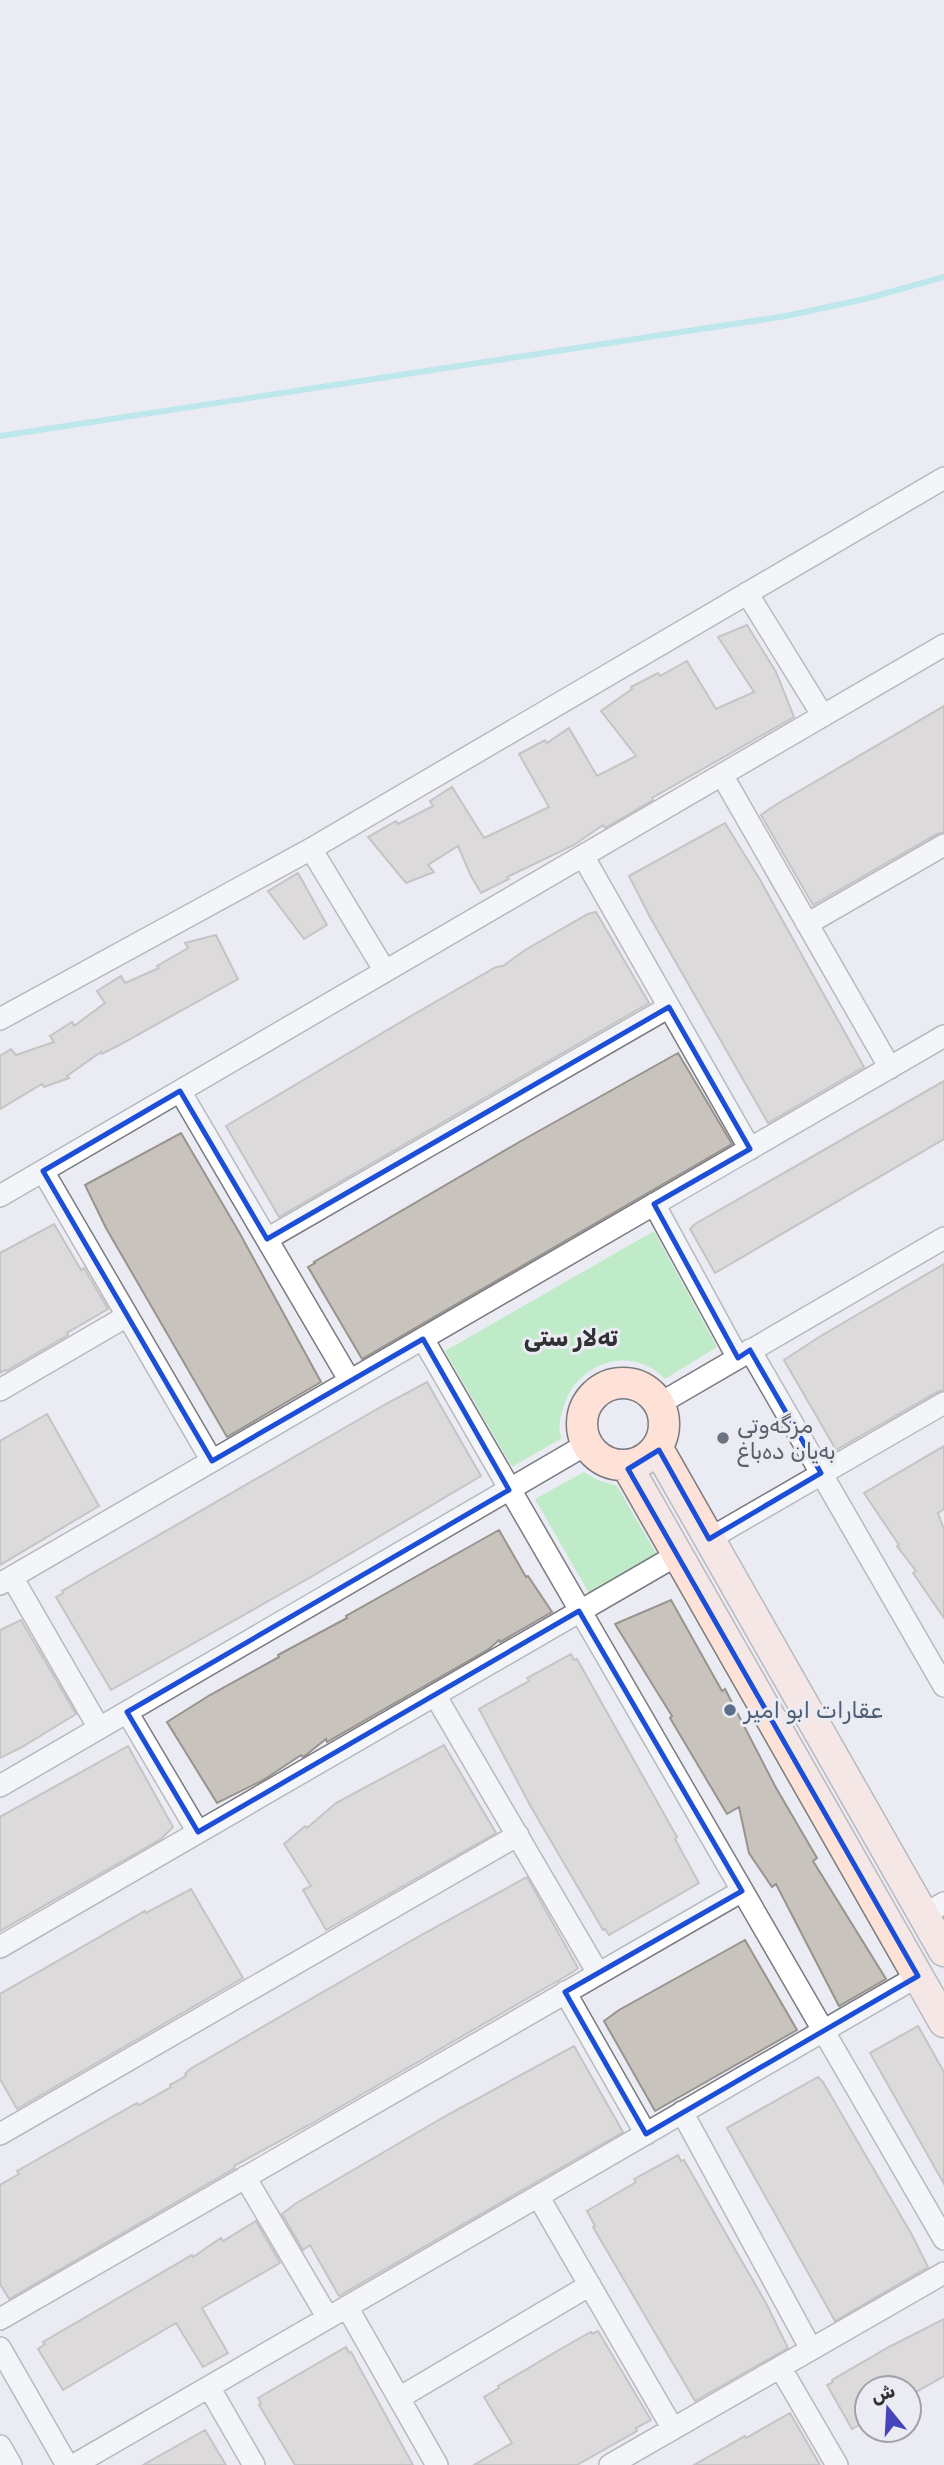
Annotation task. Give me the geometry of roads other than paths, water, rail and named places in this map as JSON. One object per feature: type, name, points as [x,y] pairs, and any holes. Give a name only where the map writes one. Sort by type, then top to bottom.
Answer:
[{"type":"street","points":[[0,1019],[311,849],[944,478]]},
{"type":"street","points":[[747,593],[823,716]]},
{"type":"street","points":[[0,1196],[944,645]]},
{"type":"street","points":[[722,775],[890,1068]]},
{"type":"street","points":[[807,924],[944,845]]},
{"type":"street","points":[[311,849],[385,971]]},
{"type":"street","points":[[583,856],[750,1149]]},
{"type":"street","points":[[267,1239],[669,1007]]},
{"type":"street","points":[[99,1728],[6,1580],[944,1036]]},
{"type":"street","points":[[180,1091],[350,1381]]},
{"type":"street","points":[[43,1171],[212,1461]]},
{"type":"street","points":[[654,1204],[744,1354],[821,1474],[944,1686]]},
{"type":"street","points":[[659,1404],[944,1238]]},
{"type":"street","points":[[0,1390],[127,1316]]},
{"type":"street","points":[[423,1339],[944,2239]]},
{"type":"street","points":[[624,1383],[638,1386],[650,1393],[659,1404],[664,1417],[664,1430],[651,1455],[640,1462],[626,1466],[613,1465],[601,1460],[587,1444],[581,1426],[583,1413],[589,1400],[598,1391],[610,1385],[624,1383]]},
{"type":"street","points":[[709,1539],[944,1403]]},
{"type":"street","points":[[0,1786],[587,1444]]},
{"type":"street","points":[[657,1447],[709,1539],[934,1909],[944,1951]]},
{"type":"street","points":[[626,1466],[944,2022]]},
{"type":"street","points":[[0,1947],[677,1555]]},
{"type":"street","points":[[435,1695],[598,1973]]},
{"type":"street","points":[[127,1713],[198,1832]]},
{"type":"street","points":[[0,2134],[518,1835]]},
{"type":"street","points":[[0,2319],[742,1891]]},
{"type":"street","points":[[74,2465],[918,1976]]},
{"type":"street","points":[[565,1992],[646,2134]]},
{"type":"street","points":[[682,2112],[811,2349]]},
{"type":"street","points":[[245,2177],[399,2398],[437,2465]]},
{"type":"street","points":[[538,2196],[673,2429]]},
{"type":"street","points":[[610,2465],[944,2273]]},
{"type":"street","points":[[399,2398],[590,2285]]},
{"type":"street","points":[[0,2348],[67,2465]]},
{"type":"street","points":[[780,2367],[837,2465]]},
{"type":"street","points":[[209,2387],[254,2465]]},
{"type":"street","points":[[0,2446],[11,2465]]},
{"type":"waterway","points":[[0,436],[786,316],[865,299],[944,277]]},
{"type":"place","name":"مزگەوتی بەیان دەباغ","points":[[723,1438]]},
{"type":"place","name":"عقارات ابو امير","points":[[730,1710]]},
{"type":"district","name":"ته‌لار ستی","points":[[571,1338]]}]
